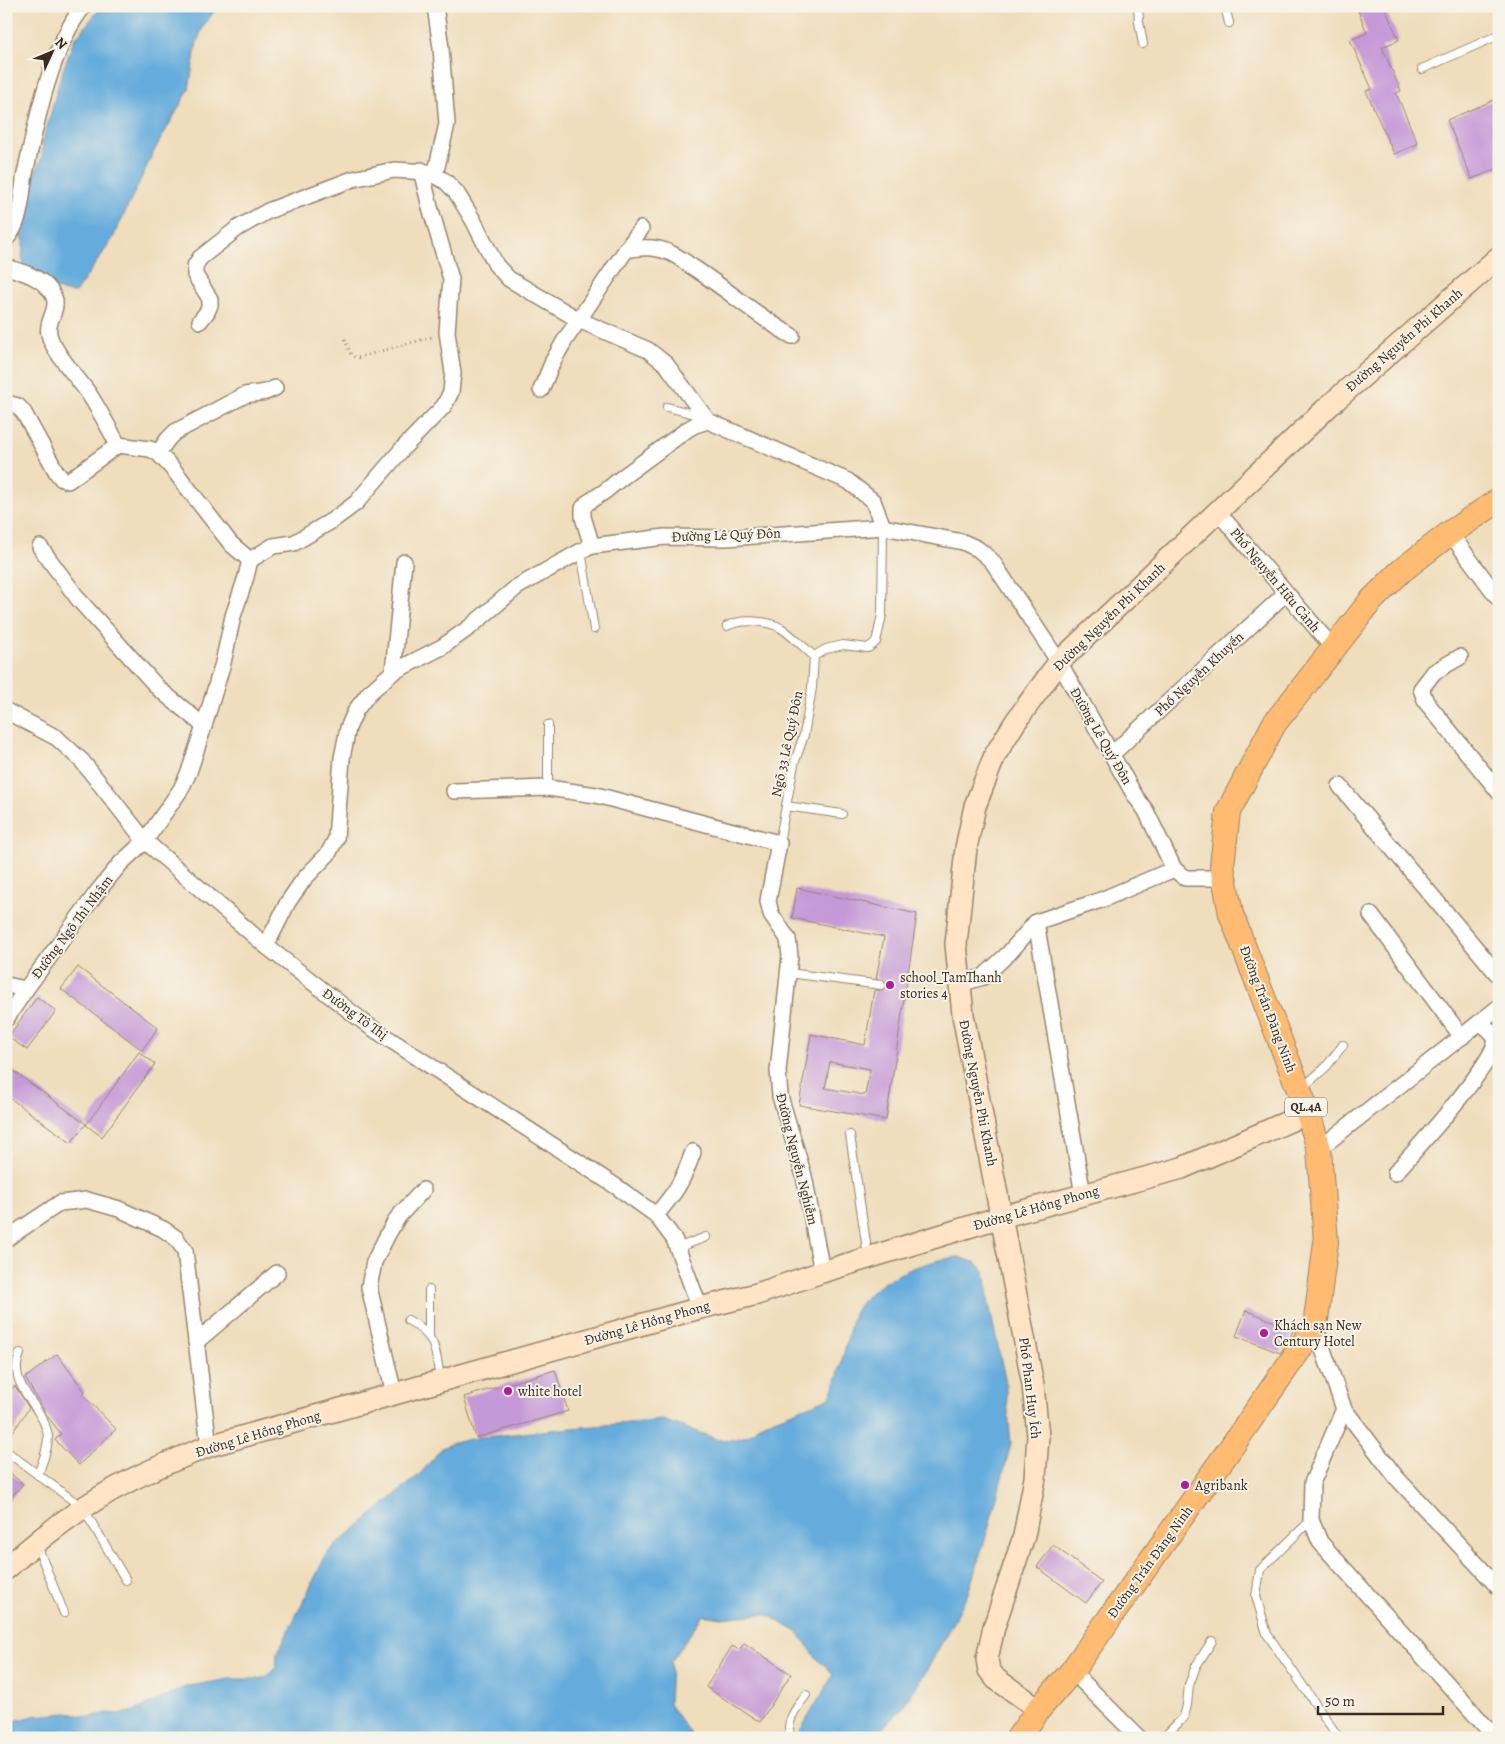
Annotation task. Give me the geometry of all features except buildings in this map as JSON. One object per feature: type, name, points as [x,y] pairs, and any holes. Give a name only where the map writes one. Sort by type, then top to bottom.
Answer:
[{"type":"main road","name":"Đường Trần Đăng Ninh","points":[[1018,1738],[1072,1670],[1227,1454],[1315,1327],[1326,1242],[1319,1149],[1300,1091],[1231,914],[1222,866],[1228,812],[1274,724],[1370,602],[1401,571],[1450,533],[1499,500]]},
{"type":"street","points":[[6,407],[10,404],[18,406],[24,413],[56,473],[62,479],[68,481],[118,444],[150,449],[158,453],[173,469],[231,544],[250,560],[273,546],[294,543],[333,520],[356,503],[404,447],[444,406],[453,383],[447,332],[451,279],[430,207],[428,172],[447,124],[441,48],[435,6]]},
{"type":"street","points":[[6,239],[16,226],[42,106],[54,66],[76,9]]},
{"type":"street","points":[[200,321],[210,306],[210,298],[195,275],[195,266],[200,258],[238,228],[268,211],[311,193],[353,179],[394,170],[428,172],[445,181],[456,192],[496,264],[509,279],[579,320],[648,350],[666,364],[706,419],[848,482],[863,491],[873,501],[884,527]]},
{"type":"street","points":[[541,390],[553,361],[565,340],[641,228]]},
{"type":"street","points":[[626,250],[637,247],[670,252],[724,287],[751,311],[792,336]]},
{"type":"street","name":"Đường Nguyễn Phi Khanh","points":[[1001,1217],[962,1015],[956,944],[966,848],[975,806],[995,755],[1016,721],[1059,662],[1330,405],[1499,257]]},
{"type":"street","points":[[6,267],[30,274],[45,286],[54,297],[54,314],[49,324],[48,334],[53,345],[89,394],[118,444]]},
{"type":"street","points":[[158,453],[168,439],[176,432],[245,395],[266,392],[276,388]]},
{"type":"street","points":[[586,548],[583,508],[586,503],[604,492],[688,428],[706,419]]},
{"type":"street","name":"Phố Nguyễn Hữu Cảnh","points":[[1218,512],[1333,648]]},
{"type":"street","name":"Đường Lê Quý Đôn","points":[[266,946],[288,902],[304,879],[328,854],[336,839],[342,758],[348,728],[356,710],[369,693],[393,672],[442,647],[470,628],[517,587],[586,548],[665,537],[726,538],[884,527],[963,542],[978,549],[992,562],[1059,662],[1134,794],[1146,811],[1174,869]]},
{"type":"street","points":[[1450,533],[1499,599]]},
{"type":"street","points":[[40,546],[79,600],[159,689],[204,726]]},
{"type":"street","name":"Đường Ngô Thì Nhậm","points":[[6,1019],[26,988],[98,891],[121,863],[145,841],[181,790],[204,726],[250,560]]},
{"type":"street","points":[[393,672],[404,562]]},
{"type":"street","name":"Phố Nguyễn Khuyến","points":[[1112,755],[1286,593]]},
{"type":"street","points":[[1460,657],[1434,672],[1421,688],[1426,702],[1499,792]]},
{"type":"street","name":"Đường Tô Thị","points":[[6,711],[57,738],[82,761],[145,841],[266,946],[369,1026],[617,1187],[656,1215],[674,1239],[700,1308]]},
{"type":"street","points":[[1340,786],[1499,976]]},
{"type":"street","points":[[454,791],[548,788],[596,795],[779,843]]},
{"type":"street","name":"Đường Nguyễn Nghiễm","points":[[779,843],[768,901],[771,914],[788,939],[790,956],[778,1071],[780,1096],[804,1176],[822,1272]]},
{"type":"street","points":[[960,984],[983,977],[1009,953],[1036,922],[1101,900],[1174,869],[1185,878],[1225,878]]},
{"type":"street","points":[[1371,915],[1462,1037]]},
{"type":"street","points":[[1036,922],[1083,1194]]},
{"type":"street","points":[[6,985],[26,988]]},
{"type":"street","points":[[1319,1149],[1499,1007]]},
{"type":"street","points":[[1395,1174],[1477,1076],[1493,1050],[1496,1040],[1493,1034],[1480,1022]]},
{"type":"street","name":"Đường Lê Hồng Phong","points":[[6,1569],[36,1542],[83,1508],[131,1480],[209,1446],[700,1308],[757,1294],[1001,1217],[1182,1168],[1308,1113]]},
{"type":"street","points":[[656,1215],[680,1185],[693,1152]]},
{"type":"street","points":[[394,1394],[369,1287],[374,1262],[388,1234],[398,1217],[423,1190]]},
{"type":"street","points":[[6,1239],[60,1203],[87,1200],[120,1209],[163,1229],[176,1238],[185,1251],[209,1446]]},
{"type":"street","name":"Phố Phan Huy Ích","points":[[1001,1217],[1033,1385],[1038,1436],[1035,1478],[1024,1536],[994,1627],[987,1659],[989,1670],[996,1679],[1039,1710]]},
{"type":"street","points":[[196,1342],[277,1272]]},
{"type":"street","points":[[1315,1327],[1344,1410],[1396,1476],[1499,1588]]},
{"type":"street","points":[[1344,1410],[1312,1483],[1311,1520],[1320,1542],[1496,1738]]},
{"type":"street","points":[[1072,1670],[1139,1738]]},
{"type":"lane","points":[[1138,6],[1142,44]]},
{"type":"lane","points":[[1225,6],[1229,23]]},
{"type":"lane","points":[[1422,69],[1499,35]]},
{"type":"lane","points":[[668,407],[706,419]]},
{"type":"lane","points":[[727,626],[733,623],[761,623],[780,628],[814,656],[842,645],[868,648],[876,642],[882,615],[884,527]]},
{"type":"lane","points":[[586,548],[594,629]]},
{"type":"lane","name":"Ngõ 33 Lê Quý Đôn","points":[[779,843],[794,764],[804,735],[812,688],[814,656]]},
{"type":"lane","points":[[548,725],[548,788]]},
{"type":"lane","name":"Ngõ 33 Lê Quý Đôn","points":[[786,806],[842,814]]},
{"type":"lane","points":[[788,973],[881,985]]},
{"type":"lane","points":[[1300,1091],[1326,1067],[1343,1045]]},
{"type":"lane","points":[[850,1134],[868,1258]]},
{"type":"lane","points":[[677,1248],[706,1237]]},
{"type":"lane","points":[[429,1290],[429,1335]]},
{"type":"lane","points":[[408,1320],[429,1335],[433,1342],[441,1381]]},
{"type":"lane","points":[[20,1353],[16,1370],[21,1384],[40,1414],[48,1435],[46,1451],[38,1475]]},
{"type":"lane","points":[[6,1451],[83,1508],[126,1580]]},
{"type":"lane","points":[[1311,1520],[1260,1570],[1256,1596],[1267,1634],[1339,1738]]},
{"type":"lane","points":[[36,1542],[64,1613]]},
{"type":"lane","points":[[1163,1738],[1184,1717],[1191,1679],[1196,1666],[1212,1641]]},
{"type":"lane","points":[[791,1738],[788,1731],[792,1716],[806,1695]]},
{"type":"path","points":[[345,339],[351,355],[356,358],[447,332]]},
{"type":"water","points":[[102,6],[218,6],[203,27],[197,42],[189,89],[153,153],[112,240],[75,293],[61,291],[25,270],[22,256],[22,198],[31,183],[42,157],[43,141],[61,76],[74,40]]},
{"type":"water","points":[[959,1257],[977,1263],[986,1276],[988,1300],[1005,1379],[1011,1444],[988,1530],[967,1596],[926,1672],[900,1711],[872,1738],[802,1738],[800,1731],[833,1675],[819,1661],[797,1632],[768,1615],[761,1614],[722,1618],[703,1615],[671,1662],[669,1704],[693,1738],[6,1738],[6,1723],[34,1716],[67,1713],[91,1717],[107,1713],[123,1714],[139,1709],[185,1687],[229,1679],[257,1679],[266,1677],[276,1667],[277,1654],[327,1553],[420,1474],[442,1448],[453,1443],[476,1438],[663,1420],[720,1440],[736,1439],[749,1435],[759,1425],[829,1398],[836,1382],[853,1316],[872,1291],[885,1282],[915,1267]]},
{"type":"place","name":"school_TamThanh stories 4","points":[[890,985]]},
{"type":"place","name":"Khách sạn New Century Hotel","points":[[1264,1333]]},
{"type":"place","name":"white hotel","points":[[508,1391]]},
{"type":"place","name":"Agribank","points":[[1185,1485]]}]
